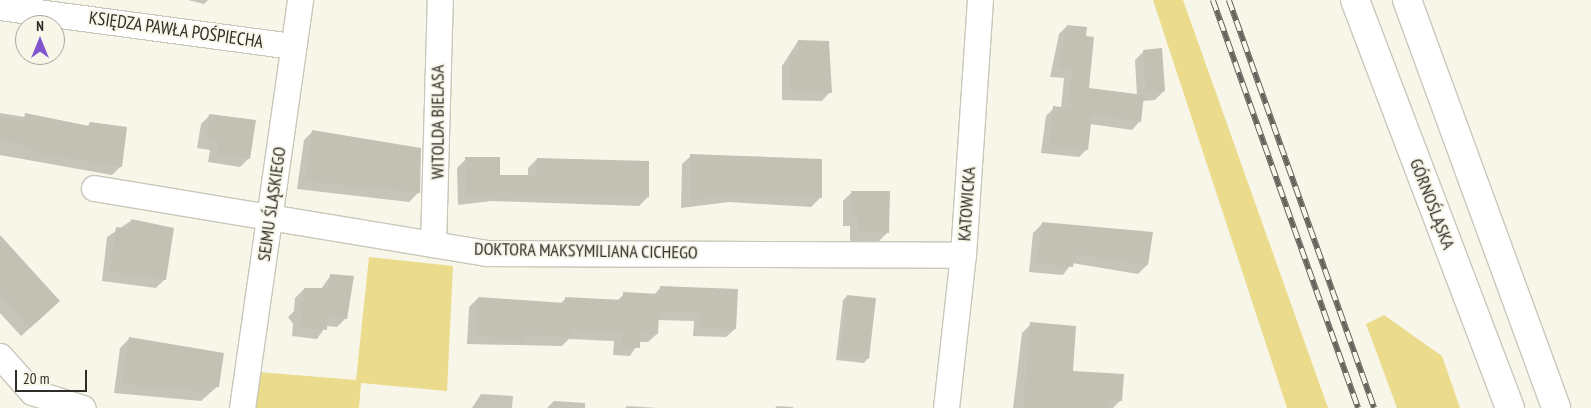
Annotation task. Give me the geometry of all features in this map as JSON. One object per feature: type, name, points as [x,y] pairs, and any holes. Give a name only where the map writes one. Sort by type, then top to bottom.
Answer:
[{"type":"main road","name":"GÓRNOŚLĄSKA","points":[[1355,0],[1510,408]]},
{"type":"main road","points":[[1407,0],[1556,408]]},
{"type":"street","name":"SEJMU ŚLĄSKIEGO","points":[[242,408],[271,215],[300,0]]},
{"type":"street","name":"WITOLDA BIELASA","points":[[433,244],[440,0]]},
{"type":"street","name":"KATOWICKA","points":[[946,408],[964,255],[980,0]]},
{"type":"street","name":"KSIĘDZA PAWŁA POŚPIECHA","points":[[0,7],[293,46]]},
{"type":"street","name":"DOKTORA MAKSYMILIANA CICHEGO","points":[[94,188],[271,215],[486,253],[964,255]]},
{"type":"street","points":[[0,356],[25,400],[82,408]]},
{"type":"shaded area","points":[[1153,0],[1183,0],[1328,408],[1287,408]]},
{"type":"shaded area","points":[[369,257],[453,266],[447,391],[361,383],[359,408],[253,408],[258,372],[356,380]]},
{"type":"shaded area","points":[[1384,315],[1442,356],[1460,408],[1397,408],[1366,324]]},
{"type":"building","points":[[1067,25],[1087,27],[1086,36],[1094,37],[1089,88],[1144,95],[1141,122],[1092,115],[1088,150],[1049,145],[1053,106],[1068,108],[1072,70],[1058,69]]},
{"type":"building","points":[[798,40],[829,41],[832,93],[790,92],[790,55],[797,54]]},
{"type":"building","points":[[1162,48],[1165,91],[1146,93],[1143,50]]},
{"type":"building","points":[[25,113],[89,126],[90,122],[127,127],[122,167],[34,153],[19,144],[0,140],[0,116],[24,120]]},
{"type":"building","points":[[209,114],[256,120],[250,159],[217,154],[218,142],[206,140]]},
{"type":"building","points":[[312,130],[421,148],[420,193],[305,181]]},
{"type":"building","points":[[690,154],[822,159],[822,198],[739,194],[690,200]]},
{"type":"building","points":[[465,157],[500,157],[500,175],[536,175],[537,158],[649,161],[649,197],[501,193],[466,197]]},
{"type":"building","points":[[851,191],[890,191],[889,233],[858,232],[858,217],[851,217]]},
{"type":"building","points":[[131,219],[174,228],[166,280],[110,272],[116,227],[130,229]]},
{"type":"building","points":[[1042,222],[1153,232],[1148,265],[1075,254],[1073,267],[1037,263]]},
{"type":"building","points":[[0,235],[60,301],[30,328],[0,294]]},
{"type":"building","points":[[330,274],[354,276],[347,319],[328,317],[327,330],[301,328],[302,314],[296,307],[303,301],[304,288],[329,288]]},
{"type":"building","points":[[660,286],[738,289],[736,329],[701,328],[702,313],[659,312],[658,334],[640,334],[640,348],[621,347],[622,333],[573,331],[572,338],[524,335],[524,340],[475,336],[478,297],[565,303],[565,297],[623,300],[623,292],[660,294]]},
{"type":"building","points":[[847,295],[876,298],[869,359],[840,355]]},
{"type":"building","points":[[1030,322],[1076,326],[1073,371],[1124,374],[1122,401],[1108,400],[1107,408],[1023,408]]},
{"type":"building","points":[[129,337],[224,353],[219,387],[212,386],[211,392],[122,384]]},
{"type":"railway","points":[[1213,0],[1358,408]]},
{"type":"railway","points":[[1229,0],[1374,408]]}]
